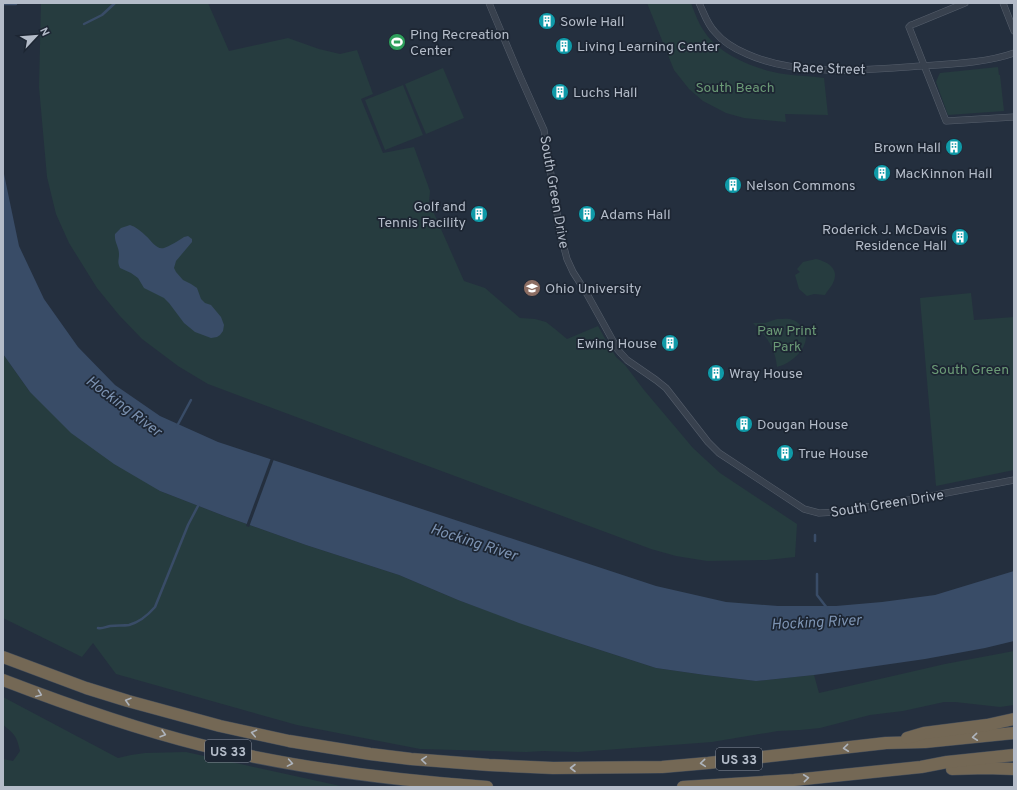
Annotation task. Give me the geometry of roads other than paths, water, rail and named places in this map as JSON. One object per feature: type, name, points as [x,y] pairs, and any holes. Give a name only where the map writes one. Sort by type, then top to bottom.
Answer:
[{"type":"highway","name":"US 33","points":[[3,657],[86,688],[220,726],[289,741],[370,754],[411,759],[489,765],[553,768],[662,767],[886,743],[925,742],[1014,733]]},
{"type":"highway","name":"US 33","points":[[3,680],[66,704],[200,745],[363,775],[440,784],[487,787]]},
{"type":"highway","points":[[886,743],[924,733],[987,725],[1014,719]]},
{"type":"highway","name":"US 33","points":[[683,787],[794,780],[1014,755]]},
{"type":"highway","points":[[920,766],[947,769],[1014,769]]},
{"type":"street","name":"South Green Drive","points":[[490,3],[544,130],[560,232],[567,259],[573,272],[587,294],[614,346],[627,360],[666,388],[708,442],[719,452],[804,509],[819,513],[837,512],[891,503],[1014,480]]},
{"type":"street","name":"Race Street","points":[[700,3],[707,22],[713,30],[719,37],[737,50],[758,59],[792,67],[815,70],[878,70],[991,59],[1014,53]]},
{"type":"street","points":[[965,3],[911,25],[909,28],[946,121],[1014,116]]},
{"type":"street","points":[[1003,3],[1014,31]]},
{"type":"water","name":"Hocking River","points":[[3,157],[4,174],[19,246],[44,299],[78,347],[115,385],[160,416],[218,442],[656,586],[726,602],[778,606],[836,606],[882,602],[935,595],[1014,571],[1014,641],[925,659],[814,675],[756,681],[656,668],[519,623],[458,600],[399,575],[306,545],[160,491],[114,464],[71,433],[30,392],[3,354]]},
{"type":"water","points":[[130,225],[138,229],[159,248],[164,248],[184,237],[188,236],[192,239],[192,242],[176,261],[174,268],[183,280],[197,288],[201,299],[205,303],[211,305],[221,317],[224,325],[223,331],[220,335],[211,338],[195,332],[184,323],[164,298],[144,288],[138,278],[120,268],[118,262],[119,251],[115,240],[115,234],[121,228]]},
{"type":"waterway","points":[[84,24],[102,15],[115,3]]},
{"type":"waterway","points":[[3,4],[16,4]]},
{"type":"waterway","points":[[177,426],[191,400]]},
{"type":"waterway","points":[[98,628],[133,624],[144,618],[155,607],[188,525],[199,504]]},
{"type":"waterway","points":[[815,535],[815,541]]},
{"type":"waterway","name":"Hocking River","points":[[817,574],[817,595],[827,608]]},
{"type":"place","name":"Sowle Hall","points":[[547,21]]},
{"type":"place","name":"Ping Recreation Center","points":[[397,42]]},
{"type":"place","name":"Living Learning Center","points":[[564,46]]},
{"type":"place","name":"Luchs Hall","points":[[560,92]]},
{"type":"place","name":"Brown Hall","points":[[954,147]]},
{"type":"place","name":"MacKinnon Hall","points":[[882,173]]},
{"type":"place","name":"Nelson Commons","points":[[733,185]]},
{"type":"place","name":"Golf and Tennis Facility","points":[[479,214]]},
{"type":"place","name":"Adams Hall","points":[[587,214]]},
{"type":"place","name":"Roderick J. McDavis Residence Hall","points":[[960,237]]},
{"type":"place","name":"Ohio University","points":[[532,288]]},
{"type":"place","name":"Ewing House","points":[[670,343]]},
{"type":"place","name":"Wray House","points":[[716,373]]},
{"type":"place","name":"Dougan House","points":[[744,424]]},
{"type":"place","name":"True House","points":[[785,453]]},
{"type":"park label","name":"South Beach","points":[[735,87]]},
{"type":"park label","name":"Paw Print Park","points":[[787,338]]},
{"type":"park label","name":"South Green","points":[[970,369]]}]
